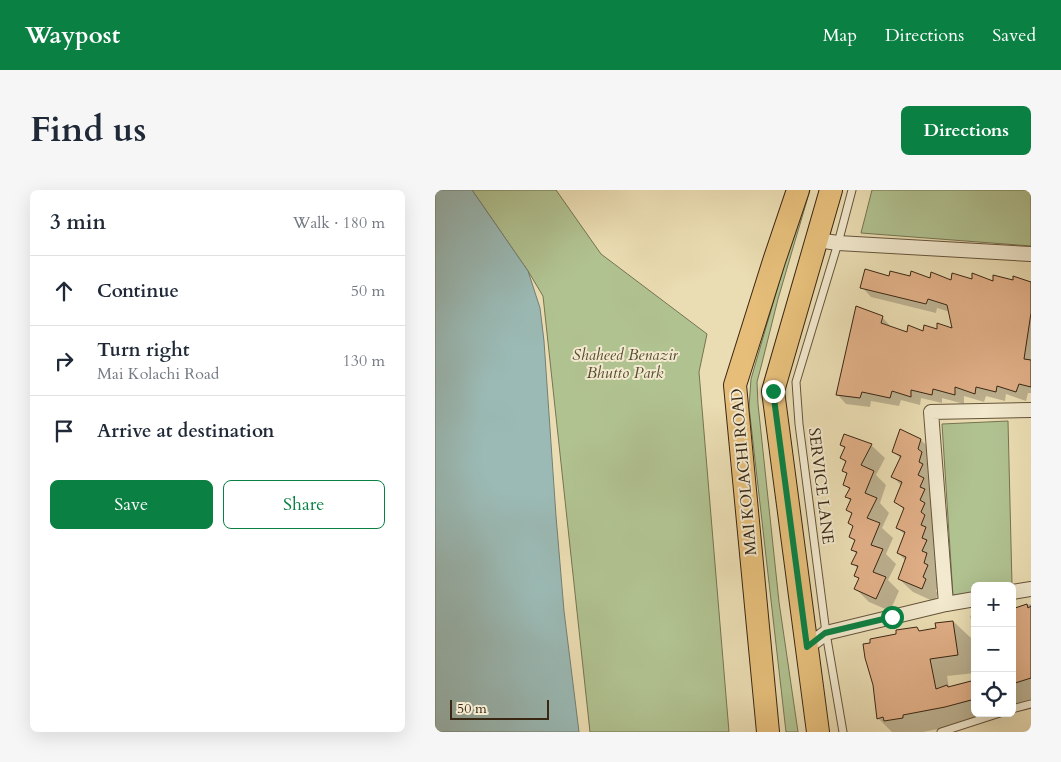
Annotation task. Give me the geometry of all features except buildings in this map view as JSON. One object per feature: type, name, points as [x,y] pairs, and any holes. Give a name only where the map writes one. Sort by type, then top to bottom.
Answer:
[{"type":"main road","name":"MAI KOLACHI ROAD","points":[[768,732],[735,385],[797,190]]},
{"type":"main road","points":[[818,732],[773,391],[827,241],[831,190]]},
{"type":"street","points":[[827,241],[1031,254]]},
{"type":"street","points":[[946,604],[931,412],[1031,410]]},
{"type":"street","points":[[1016,591],[1031,589]]},
{"type":"street","points":[[807,647],[825,633],[971,600]]},
{"type":"lane","name":"SERVICE LANE","points":[[843,732],[825,633],[799,424],[796,382],[827,241],[852,190]]},
{"type":"lane","points":[[1016,709],[1031,704]]},
{"type":"lane","points":[[941,732],[988,717]]},
{"type":"green space","name":"Shaheed Benazir Bhutto Park","points":[[472,190],[556,190],[601,254],[707,334],[699,372],[729,732],[590,732],[543,296]]},
{"type":"green space","points":[[806,190],[810,190],[778,299],[757,382],[779,602],[798,732],[786,732],[749,407],[751,379]]},
{"type":"green space","points":[[872,190],[1031,190],[1031,246],[861,233]]},
{"type":"green space","points":[[1008,421],[1012,582],[971,582],[971,593],[953,596],[942,424]]},
{"type":"water","points":[[435,190],[472,190],[528,271],[540,308],[564,611],[579,732],[435,732]]},
{"type":"route","points":[[773,391],[807,647],[825,633],[892,617]]}]
